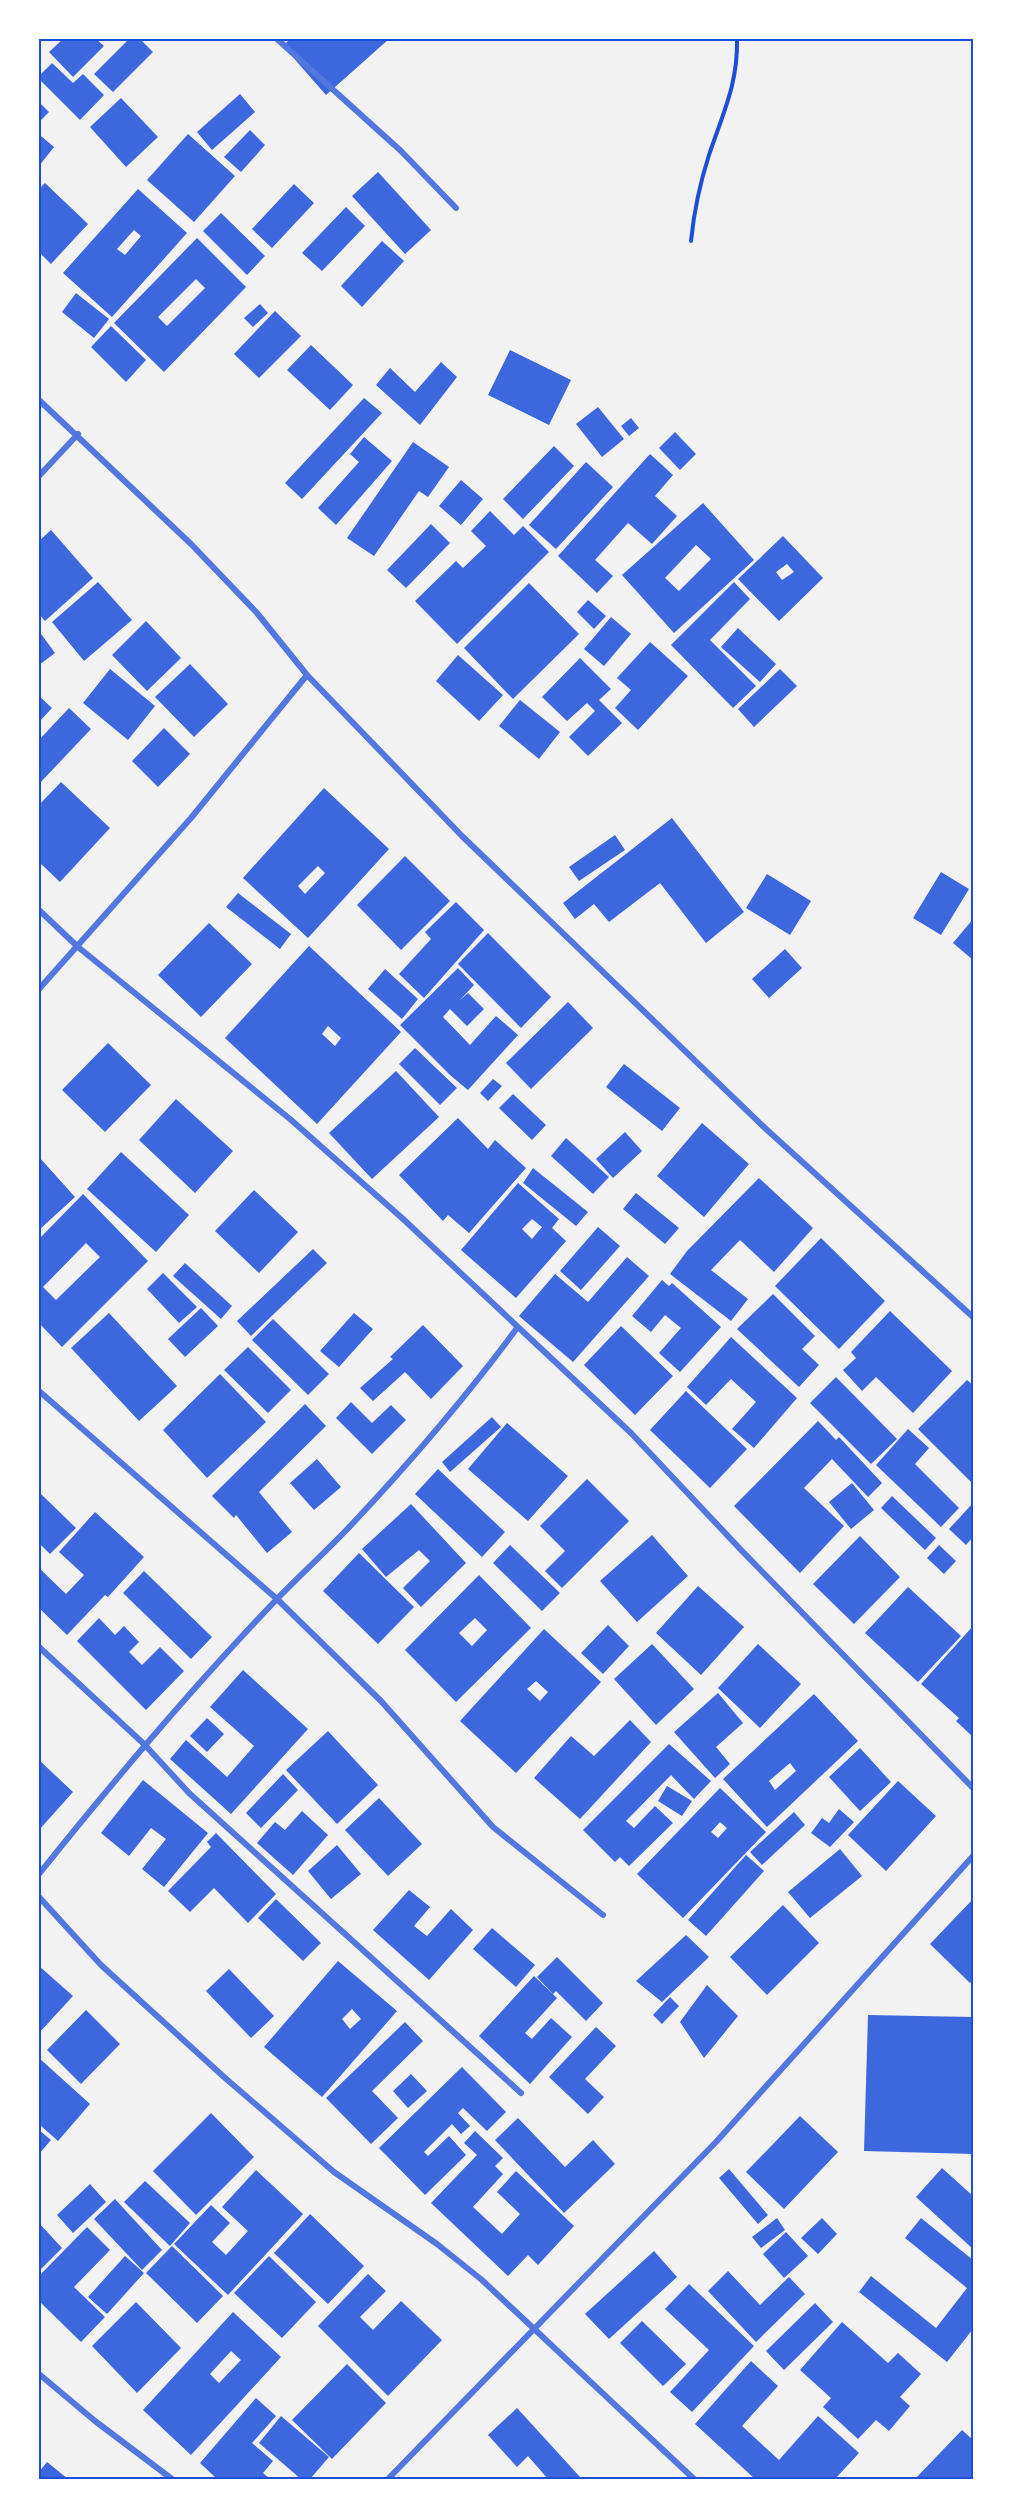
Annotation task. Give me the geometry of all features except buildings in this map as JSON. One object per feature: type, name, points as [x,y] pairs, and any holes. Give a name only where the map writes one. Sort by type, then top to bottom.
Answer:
[{"type":"street","points":[[277,39],[401,151],[456,208]]},
{"type":"street","points":[[39,400],[78,434],[249,604],[307,675],[462,836],[766,1129],[973,1317]]},
{"type":"street","points":[[39,476],[78,434]]},
{"type":"street","points":[[39,989],[191,818],[307,675]]},
{"type":"street","points":[[39,910],[78,946],[290,1119],[402,1218],[631,1433],[743,1552],[973,1788]]},
{"type":"street","points":[[39,1874],[144,1744],[277,1599],[419,1451],[518,1328]]},
{"type":"street","points":[[39,1391],[277,1599],[381,1701],[493,1827],[603,1915]]},
{"type":"street","points":[[39,1647],[144,1744],[189,1793],[521,2093]]},
{"type":"street","points":[[388,2479],[716,2142],[973,1856]]},
{"type":"street","points":[[39,1897],[101,1965],[224,2077],[334,2172],[437,2244],[482,2280],[532,2330],[694,2479]]},
{"type":"street","points":[[39,2374],[172,2479]]},
{"type":"path","points":[[691,241],[698,191],[732,93],[737,71],[737,39]]}]
